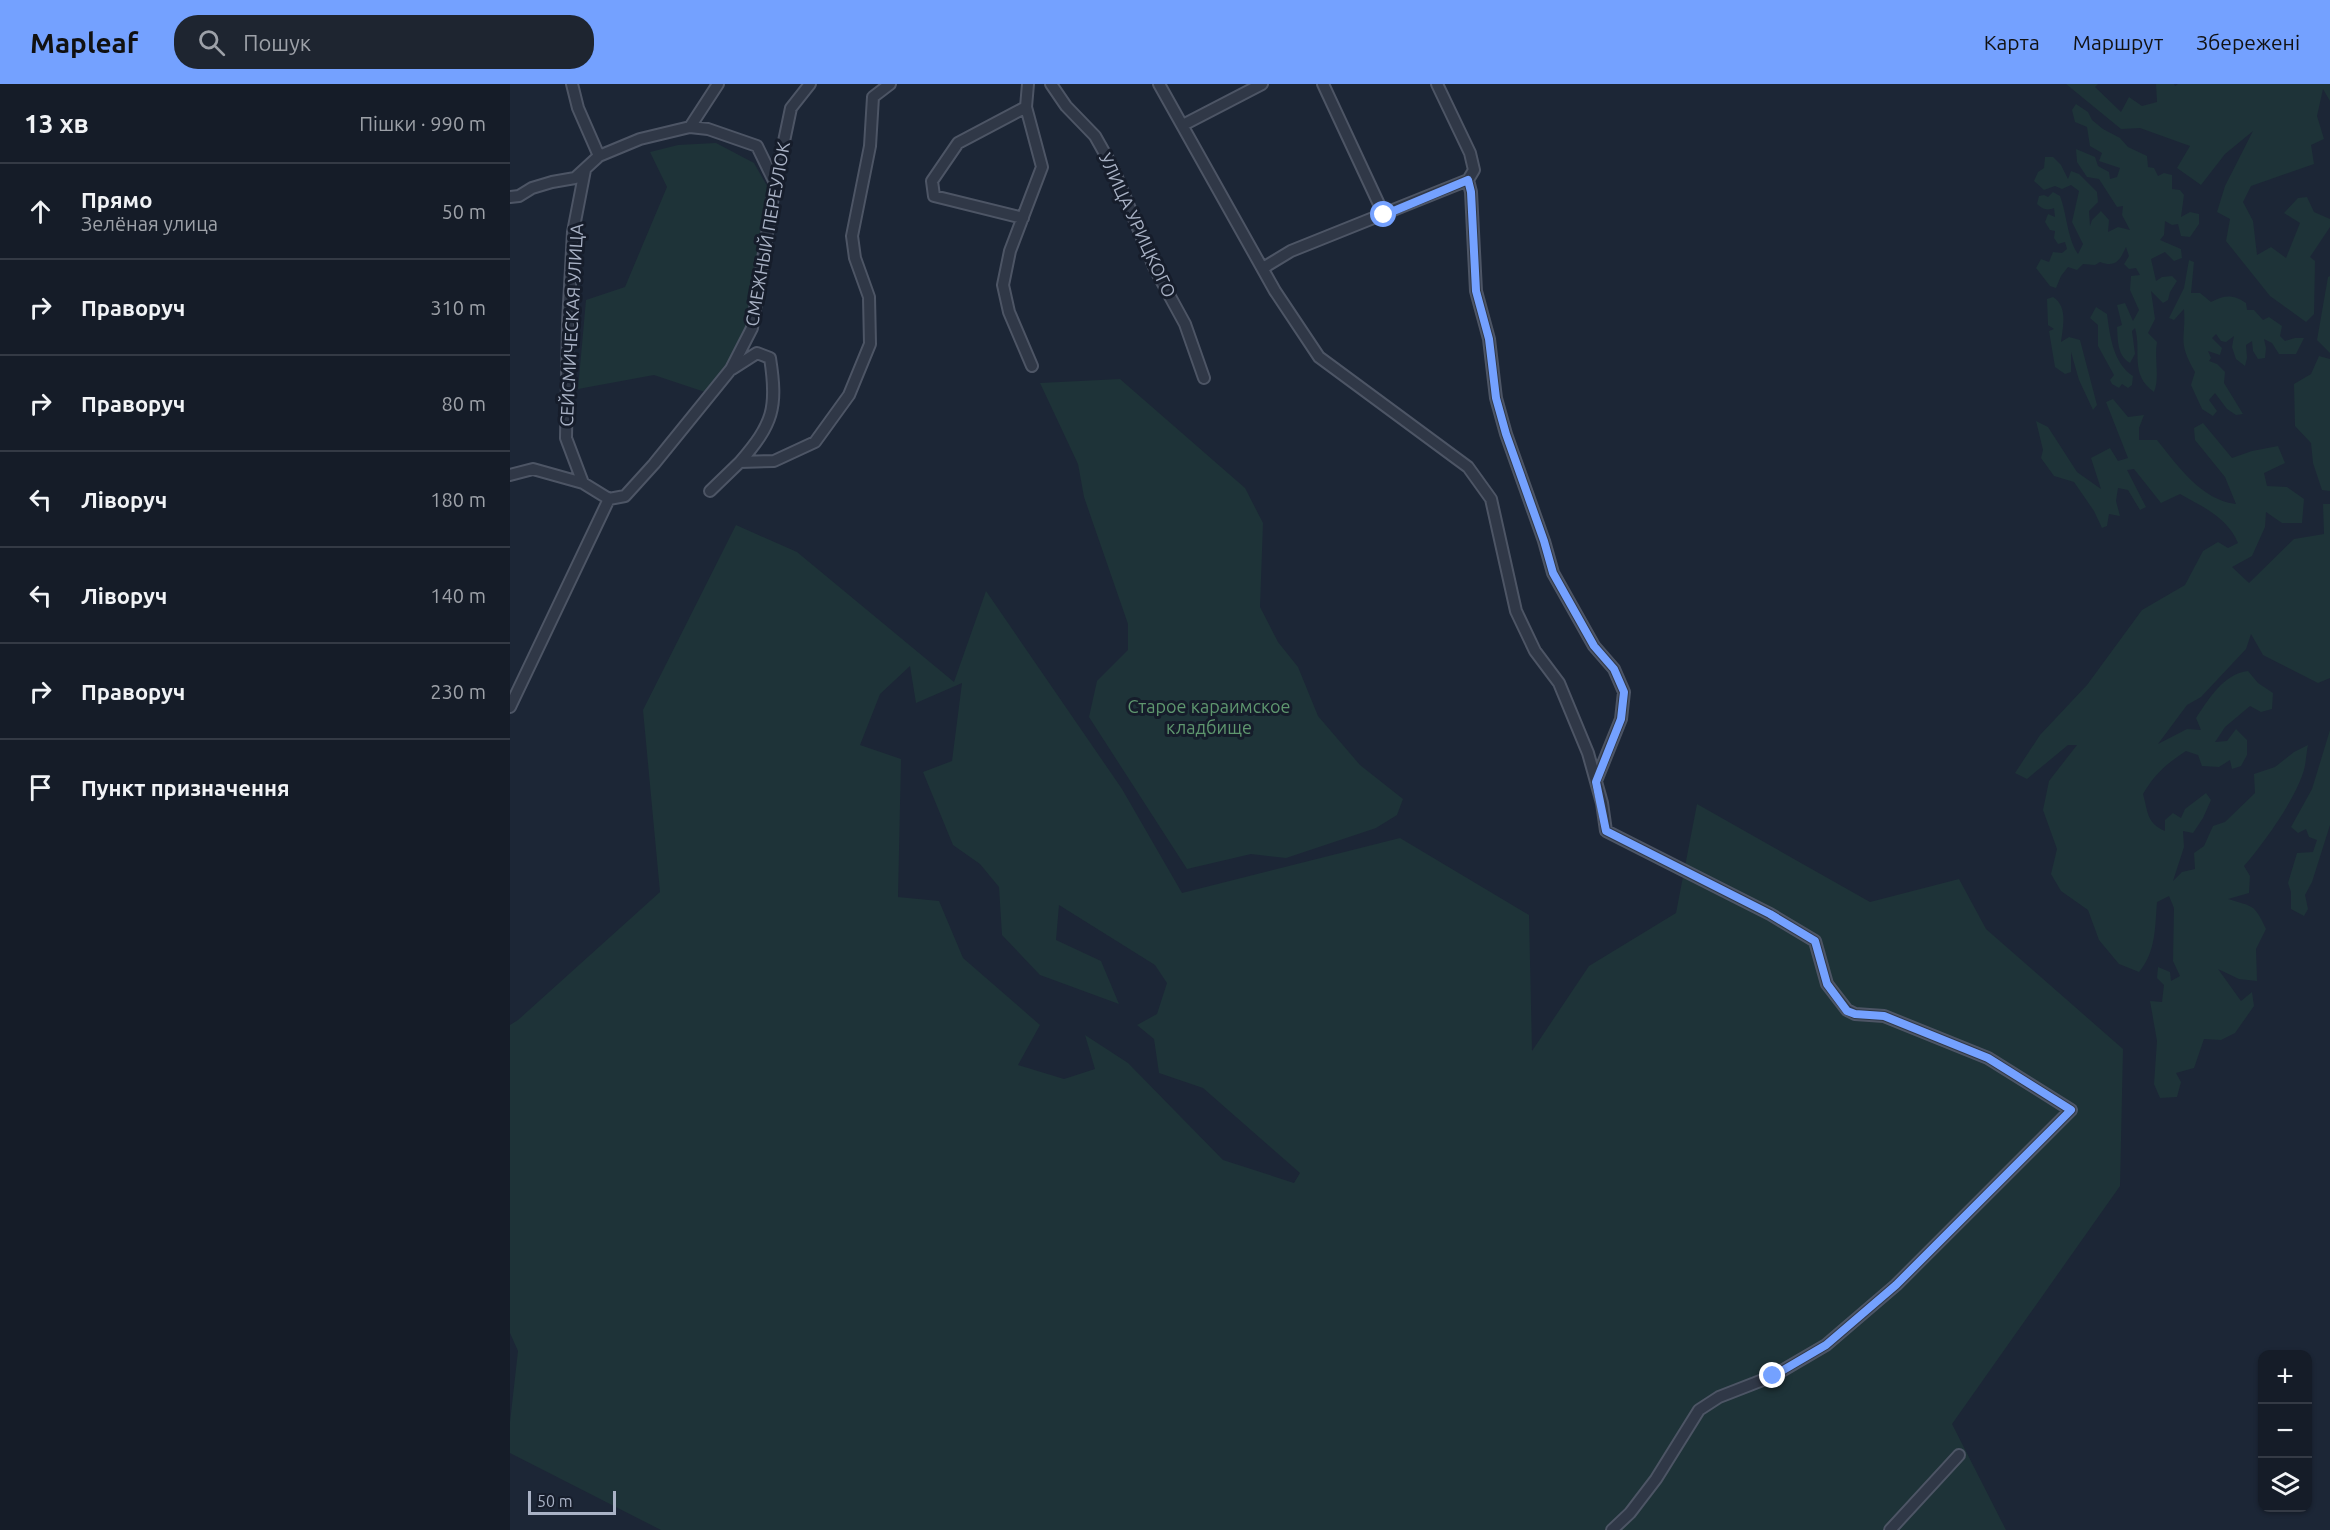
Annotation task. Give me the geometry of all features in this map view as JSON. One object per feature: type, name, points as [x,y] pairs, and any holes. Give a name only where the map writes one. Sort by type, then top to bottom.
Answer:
[{"type":"street","points":[[572,84],[578,108],[599,156]]},
{"type":"street","points":[[690,127],[718,84]]},
{"type":"street","name":"СМЕЖНЫЙ ПЕРЕУЛОК","points":[[609,499],[625,496],[654,464],[731,369],[752,328],[775,184],[791,108],[810,84]]},
{"type":"street","points":[[740,462],[774,461],[815,442],[849,394],[870,344],[869,297],[855,258],[852,236],[870,146],[873,97],[890,84]]},
{"type":"street","points":[[1028,84],[1026,107],[1042,167],[1010,251],[1003,285],[1009,312],[1032,366]]},
{"type":"street","name":"УЛИЦА УРИЦКОГО","points":[[1051,84],[1066,106],[1095,136],[1113,168],[1155,270],[1185,324],[1204,378]]},
{"type":"street","points":[[1159,84],[1275,291],[1319,357],[1468,467],[1491,500],[1516,611],[1535,651],[1559,683],[1588,753],[1606,831],[1770,914],[1815,941],[1827,984],[1847,1011],[1855,1014],[1884,1016],[1988,1058],[2071,1110],[1896,1285],[1826,1345],[1773,1376],[1719,1397],[1700,1410],[1656,1479],[1630,1513],[1612,1530]]},
{"type":"street","points":[[1183,125],[1262,84]]},
{"type":"street","points":[[1323,84],[1384,215]]},
{"type":"street","points":[[1263,268],[1291,251],[1468,180],[1474,170],[1470,153],[1437,84]]},
{"type":"street","points":[[1023,218],[934,196],[932,181],[958,143],[1026,107]]},
{"type":"street","points":[[510,197],[519,196],[532,188],[552,182],[575,178],[599,156],[640,139],[690,127],[708,129],[757,146],[775,184]]},
{"type":"street","name":"СЕЙСМИЧЕСКАЯ УЛИЦА","points":[[583,483],[566,438],[568,322],[573,232],[585,170]]},
{"type":"street","points":[[1468,180],[1471,192],[1476,291],[1489,339],[1496,398],[1506,434],[1553,573],[1594,646],[1614,669],[1624,692],[1621,719],[1596,782]]},
{"type":"street","points":[[710,491],[740,462],[761,437],[771,414],[774,382],[770,358],[757,353],[731,369]]},
{"type":"street","points":[[510,475],[533,470],[583,483],[609,499],[510,707]]},
{"type":"street","points":[[1890,1530],[1959,1455]]},
{"type":"green space","points":[[2066,84],[2098,84],[2095,87],[2121,112],[2129,97],[2142,106],[2157,102],[2156,84],[2174,84],[2175,86],[2178,84],[2330,84],[2330,101],[2323,89],[2317,116],[2324,139],[2311,145],[2314,164],[2251,186],[2243,202],[2253,221],[2257,255],[2271,247],[2286,258],[2300,223],[2284,213],[2298,198],[2307,197],[2314,212],[2330,219],[2330,227],[2310,257],[2315,261],[2314,314],[2306,322],[2270,296],[2226,241],[2230,219],[2217,212],[2225,186],[2253,131],[2225,154],[2201,185],[2177,168],[2190,146],[2140,128],[2121,129]]},
{"type":"green space","points":[[2076,104],[2088,112],[2092,120],[2103,129],[2120,138],[2128,147],[2147,156],[2148,167],[2154,168],[2158,176],[2164,173],[2172,175],[2172,189],[2180,190],[2184,195],[2181,217],[2190,212],[2199,214],[2199,224],[2190,237],[2181,236],[2178,224],[2172,225],[2165,221],[2164,235],[2160,240],[2181,249],[2182,258],[2174,261],[2165,252],[2151,259],[2156,281],[2162,277],[2172,276],[2177,281],[2168,300],[2163,303],[2151,291],[2155,319],[2148,333],[2157,342],[2157,381],[2154,392],[2141,378],[2135,328],[2132,331],[2135,354],[2130,363],[2123,356],[2119,347],[2117,327],[2122,325],[2117,305],[2125,303],[2133,321],[2139,310],[2130,290],[2131,276],[2140,275],[2136,268],[2129,269],[2124,264],[2129,256],[2126,247],[2117,262],[2083,264],[2077,270],[2068,267],[2056,288],[2050,286],[2036,268],[2041,259],[2049,262],[2053,252],[2062,253],[2067,249],[2065,242],[2058,244],[2054,238],[2055,231],[2050,230],[2045,222],[2048,214],[2055,217],[2054,208],[2047,209],[2039,206],[2037,204],[2039,196],[2048,197],[2053,192],[2060,196],[2074,248],[2078,254],[2083,244],[2072,222],[2079,191],[2071,185],[2062,189],[2055,186],[2044,190],[2034,181],[2038,172],[2044,168],[2045,157],[2053,157],[2061,165],[2068,179],[2071,171],[2079,174],[2097,192],[2098,202],[2089,211],[2090,226],[2092,220],[2101,211],[2109,220],[2108,232],[2118,227],[2130,230],[2122,215],[2123,206],[2117,207],[2099,179],[2087,177],[2077,162],[2076,149],[2095,157],[2098,166],[2109,172],[2110,179],[2117,177],[2120,168],[2099,161],[2102,153],[2090,146],[2087,127],[2075,122],[2072,110]]},
{"type":"green space","points":[[716,143],[754,163],[770,191],[747,332],[711,394],[654,375],[578,389],[586,300],[625,287],[667,187],[650,152],[678,145]]},
{"type":"green space","points":[[2189,260],[2194,262],[2191,293],[2200,293],[2211,302],[2224,297],[2237,298],[2246,303],[2247,310],[2254,310],[2263,320],[2269,317],[2282,326],[2280,336],[2285,341],[2304,338],[2296,354],[2279,354],[2272,343],[2264,339],[2265,358],[2258,359],[2253,351],[2252,341],[2246,345],[2245,366],[2236,359],[2232,347],[2234,336],[2226,342],[2221,341],[2216,334],[2212,338],[2222,348],[2220,355],[2208,351],[2211,358],[2209,361],[2217,364],[2225,372],[2224,383],[2243,414],[2236,415],[2227,409],[2215,393],[2209,400],[2217,411],[2213,416],[2202,409],[2191,385],[2195,372],[2184,347],[2184,309],[2174,320],[2169,318],[2184,288]]},
{"type":"green space","points":[[2330,276],[2330,353],[2317,340]]},
{"type":"green space","points":[[2053,297],[2063,311],[2061,342],[2069,337],[2080,340],[2097,405],[2093,410],[2079,380],[2071,352],[2071,372],[2065,374],[2055,367],[2049,331],[2054,329],[2048,325],[2047,299]]},
{"type":"green space","points":[[2096,307],[2107,314],[2111,340],[2117,356],[2126,371],[2133,376],[2132,385],[2128,388],[2122,384],[2119,388],[2110,380],[2114,375],[2098,346],[2098,325],[2090,318]]},
{"type":"green space","points":[[2319,356],[2330,359],[2330,491],[2322,490],[2313,463],[2311,443],[2295,426],[2294,384],[2311,374]]},
{"type":"green space","name":"Старое караимское кладбище","points":[[1120,379],[1245,488],[1263,523],[1260,607],[1278,642],[1298,667],[1318,716],[1360,765],[1403,799],[1397,815],[1376,828],[1286,858],[1251,854],[1187,869],[1089,717],[1097,681],[1128,650],[1128,624],[1084,497],[1078,464],[1040,383]]},
{"type":"green space","points":[[2113,399],[2128,417],[2144,415],[2139,428],[2139,440],[2157,440],[2191,480],[2201,489],[2223,501],[2236,504],[2225,477],[2195,440],[2194,428],[2203,423],[2232,458],[2278,446],[2285,463],[2264,473],[2267,486],[2287,487],[2304,499],[2302,523],[2282,523],[2266,512],[2265,527],[2252,556],[2232,567],[2249,583],[2294,539],[2324,534],[2323,504],[2330,504],[2330,678],[2318,683],[2263,655],[2251,634],[2246,649],[2201,697],[2187,705],[2158,744],[2187,729],[2201,730],[2196,718],[2212,696],[2231,677],[2248,671],[2258,683],[2273,693],[2272,709],[2261,712],[2250,706],[2225,727],[2215,742],[2227,741],[2236,729],[2247,740],[2247,755],[2241,766],[2232,769],[2230,760],[2219,767],[2202,766],[2198,755],[2186,751],[2162,770],[2143,794],[2151,820],[2165,831],[2165,820],[2173,813],[2181,818],[2185,809],[2206,793],[2211,800],[2193,833],[2183,831],[2184,847],[2173,881],[2182,872],[2195,869],[2194,853],[2204,846],[2213,826],[2225,822],[2255,793],[2254,774],[2275,767],[2294,752],[2308,745],[2304,770],[2293,796],[2269,834],[2244,866],[2250,876],[2249,893],[2228,899],[2252,907],[2259,914],[2266,929],[2256,949],[2257,981],[2239,979],[2218,969],[2241,1001],[2252,992],[2254,1006],[2235,1033],[2221,1040],[2204,1039],[2194,1068],[2176,1073],[2181,1082],[2177,1097],[2160,1098],[2154,1084],[2157,1041],[2150,1001],[2162,1002],[2164,985],[2157,978],[2158,967],[2170,972],[2171,981],[2180,976],[2173,961],[2174,908],[2169,896],[2157,902],[2152,948],[2145,964],[2139,972],[2119,964],[2099,940],[2088,910],[2061,891],[2051,874],[2057,849],[2043,810],[2049,781],[2077,745],[2068,745],[2027,779],[2015,773],[2040,735],[2087,685],[2142,610],[2185,585],[2203,551],[2218,542],[2228,548],[2238,543],[2221,519],[2180,494],[2161,503],[2134,469],[2127,470],[2146,507],[2140,510],[2128,490],[2118,488],[2116,501],[2120,516],[2109,514],[2107,526],[2102,528],[2094,511],[2074,482],[2054,476],[2041,458],[2043,450],[2036,421],[2048,427],[2077,472],[2101,489],[2091,458],[2110,448],[2118,461],[2128,458],[2106,402]]},
{"type":"green space","points":[[736,525],[797,552],[954,682],[986,591],[1122,789],[1182,893],[1400,838],[1529,915],[1532,1051],[1589,966],[1676,913],[1697,804],[1870,902],[1959,879],[1986,929],[2123,1049],[2120,1186],[1952,1424],[2006,1530],[661,1530],[510,1453],[510,1422],[518,1351],[510,1333],[510,1025],[660,892],[643,710]],"holes":[[[910,666],[916,703],[962,683],[952,761],[923,772],[953,845],[980,864],[999,887],[1002,935],[1040,975],[1119,1004],[1101,961],[1056,940],[1059,905],[1155,965],[1167,983],[1157,1014],[1137,1025],[1154,1039],[1159,1073],[1203,1088],[1300,1173],[1294,1183],[1223,1160],[1128,1063],[1085,1035],[1095,1069],[1064,1079],[1018,1065],[1040,1025],[963,958],[939,901],[898,897],[901,759],[860,745],[880,694]]]},
{"type":"green space","points":[[2330,730],[2330,825],[2312,882],[2305,895],[2308,909],[2304,916],[2291,909],[2291,892],[2288,883],[2297,853],[2313,852],[2317,840],[2309,837],[2306,829],[2298,833],[2291,827],[2312,789]]},
{"type":"route","points":[[1384,215],[1468,180],[1471,192],[1476,291],[1489,339],[1496,398],[1506,434],[1553,573],[1594,646],[1614,669],[1624,692],[1621,719],[1596,782],[1606,831],[1770,914],[1815,941],[1827,984],[1847,1011],[1855,1014],[1884,1016],[1988,1058],[2071,1110],[1896,1285],[1826,1345],[1773,1376]]}]
